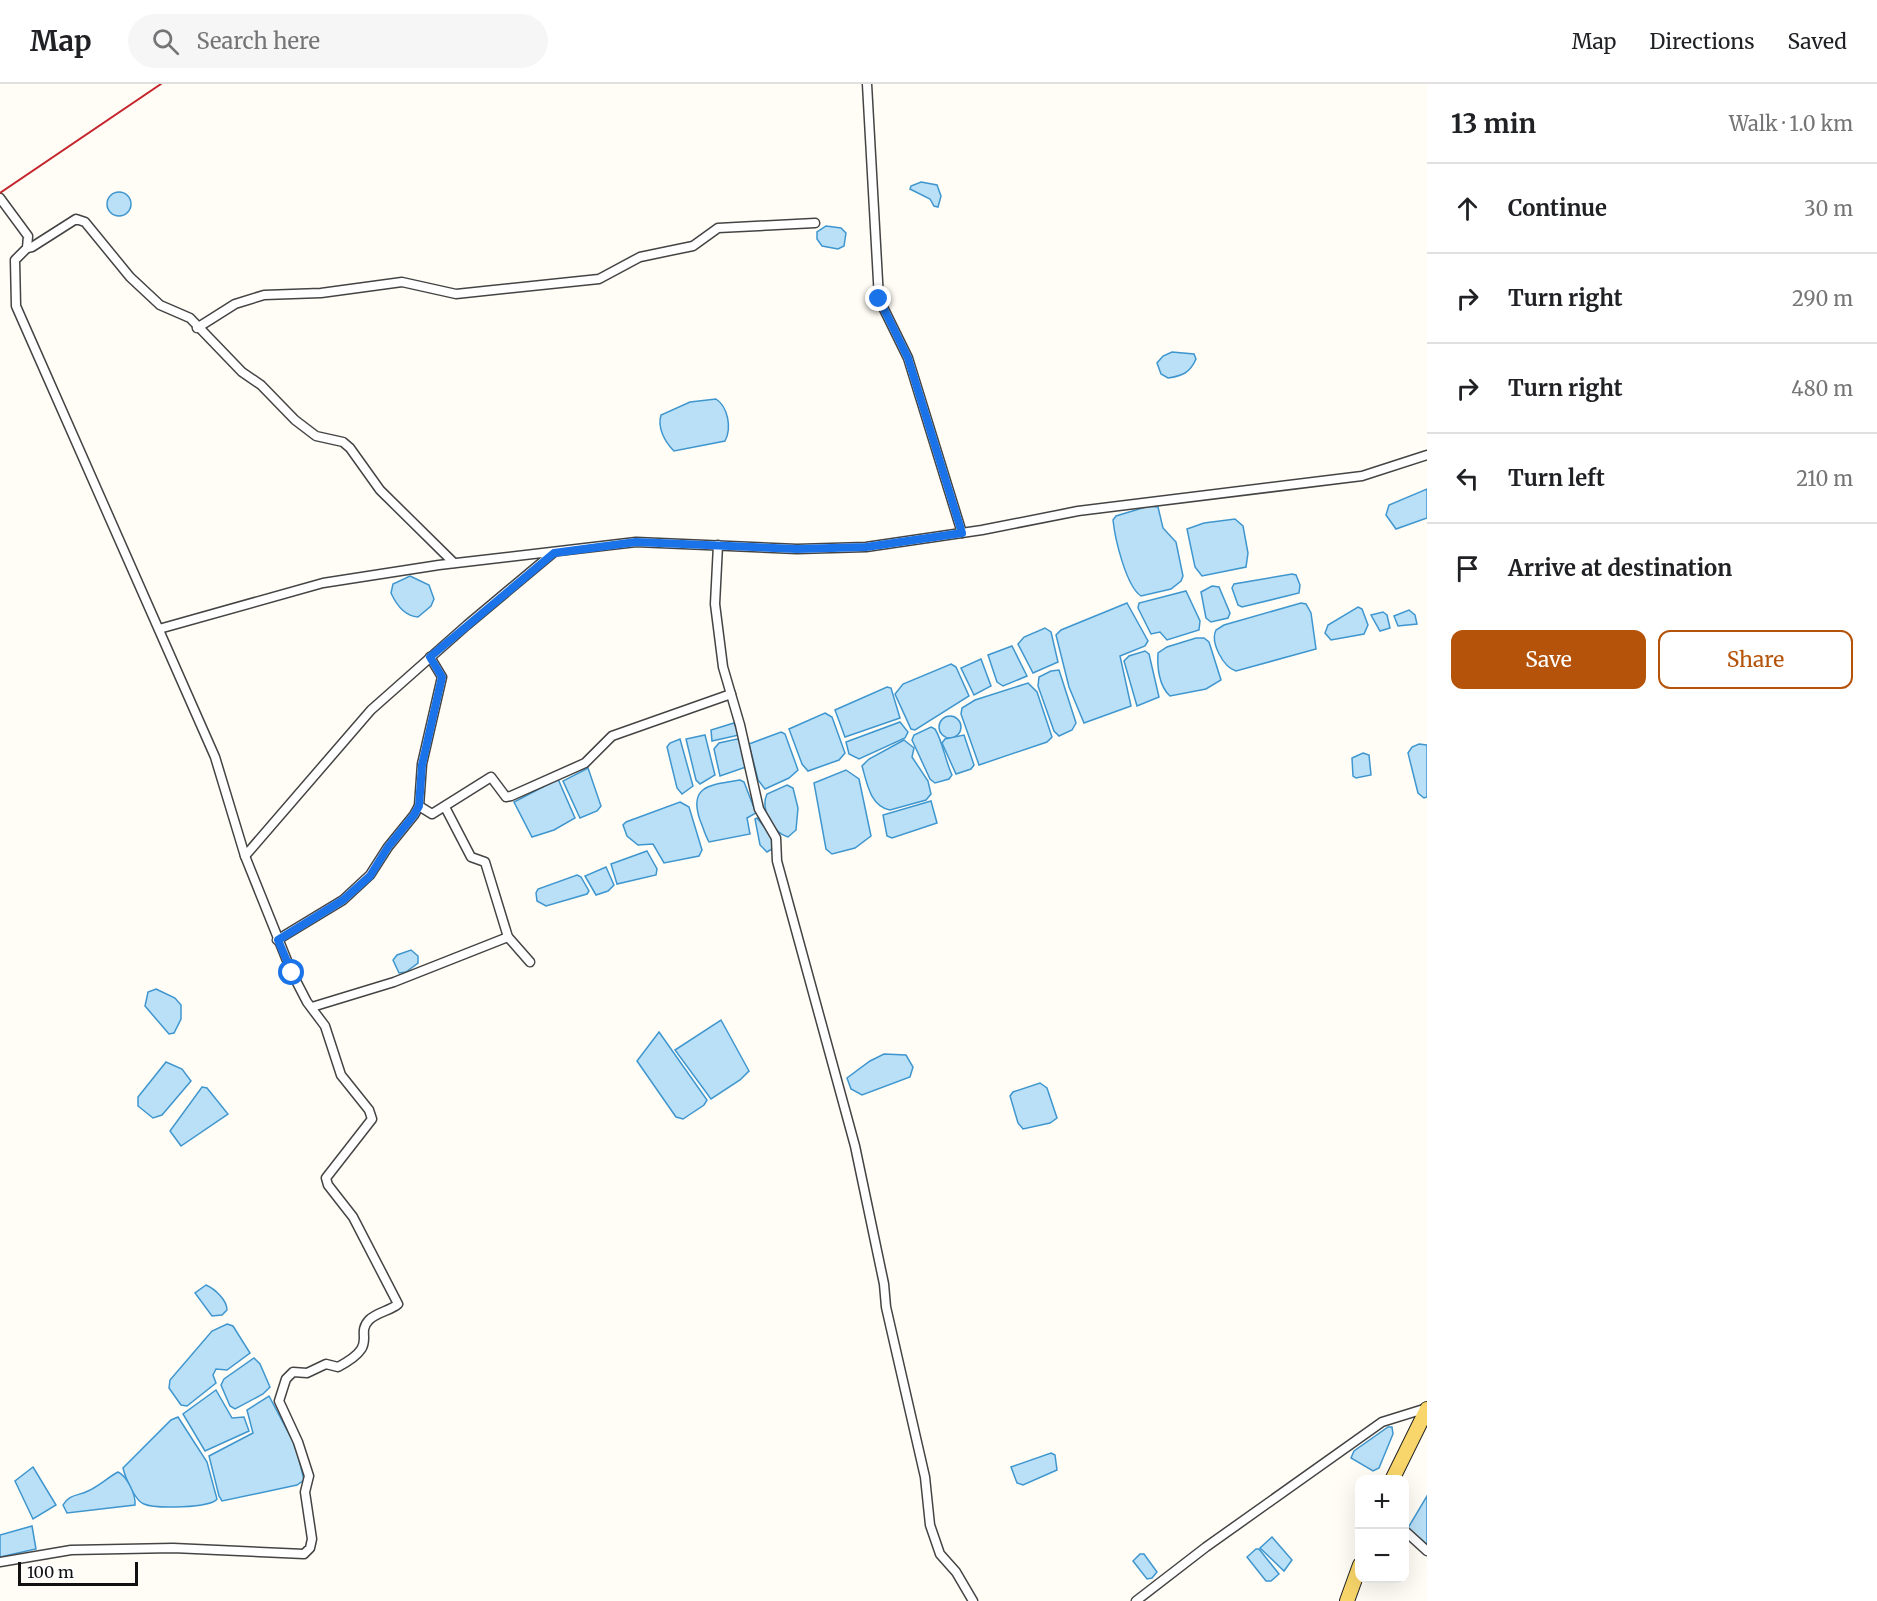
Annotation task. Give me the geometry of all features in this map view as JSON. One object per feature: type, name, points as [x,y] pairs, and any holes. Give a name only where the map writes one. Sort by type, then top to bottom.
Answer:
[{"type":"main road","points":[[1394,1475],[1427,1409]]},
{"type":"main road","points":[[1347,1601],[1355,1577]]},
{"type":"street","points":[[867,84],[879,299],[908,358],[962,533]]},
{"type":"street","points":[[0,198],[28,236],[27,248]]},
{"type":"street","points":[[0,1562],[71,1550],[173,1548],[297,1555],[310,1548],[312,1539],[304,1492],[309,1476],[298,1442],[279,1401],[280,1392],[286,1379],[293,1372],[310,1372],[326,1364],[338,1367],[355,1358],[366,1344],[365,1325],[370,1319],[398,1304],[353,1217],[328,1185],[326,1178],[372,1119],[369,1110],[341,1075],[325,1026],[312,1007],[278,940],[245,856],[215,757],[16,306],[15,260],[27,248],[32,248],[79,219],[130,277],[160,305],[190,318],[197,328],[295,420],[316,436],[343,442],[350,448],[380,490],[454,563]]},
{"type":"street","points":[[197,328],[235,304],[264,295],[321,293],[402,282],[456,294],[598,279],[640,257],[693,246],[718,228],[815,223]]},
{"type":"street","points":[[159,629],[323,583],[454,563],[636,542],[797,549],[866,547],[962,533],[1078,511],[1362,476],[1427,455]]},
{"type":"street","points":[[718,545],[715,604],[723,667],[759,809],[776,838],[777,861],[855,1146],[884,1284],[888,1318],[925,1477],[930,1525],[940,1554],[956,1572],[973,1601]]},
{"type":"street","points":[[245,856],[371,710],[430,657],[554,553]]},
{"type":"street","points":[[278,940],[343,900],[370,876],[388,847],[419,806],[422,765],[442,677],[430,657]]},
{"type":"street","points":[[419,806],[432,814],[491,777],[506,797],[512,796],[585,763],[612,736],[731,694]]},
{"type":"street","points":[[445,807],[471,857],[485,862],[508,937],[530,962]]},
{"type":"street","points":[[312,1007],[394,982],[508,937]]},
{"type":"street","points":[[1136,1601],[1206,1547],[1382,1422],[1427,1409]]},
{"type":"street","points":[[1409,1535],[1427,1551]]},
{"type":"water","points":[[921,182],[937,185],[941,196],[938,207],[934,206],[930,199],[910,189],[911,186]]},
{"type":"water","points":[[119,192],[128,195],[131,204],[128,213],[119,216],[110,213],[107,204],[110,195]]},
{"type":"water","points":[[826,226],[841,228],[846,233],[844,246],[838,249],[822,246],[817,239],[817,232]]},
{"type":"water","points":[[1172,352],[1194,354],[1196,359],[1185,373],[1168,378],[1161,374],[1157,363],[1163,356]]},
{"type":"water","points":[[716,399],[728,418],[725,441],[674,451],[663,434],[660,425],[661,415],[690,402]]},
{"type":"water","points":[[1427,489],[1427,518],[1396,529],[1386,515],[1389,505]]},
{"type":"water","points":[[1149,506],[1158,507],[1163,528],[1176,542],[1183,576],[1181,581],[1171,589],[1141,596],[1126,573],[1113,520],[1116,516]]},
{"type":"water","points":[[1235,519],[1243,526],[1248,553],[1246,567],[1202,576],[1195,567],[1187,529],[1204,523]]},
{"type":"water","points":[[1296,575],[1300,585],[1299,593],[1242,607],[1238,605],[1232,588],[1234,584]]},
{"type":"water","points":[[410,576],[429,585],[434,599],[431,606],[418,617],[405,612],[391,593],[393,584]]},
{"type":"water","points":[[1212,586],[1219,587],[1230,613],[1228,618],[1211,622],[1206,618],[1201,592]]},
{"type":"water","points":[[1186,591],[1200,621],[1199,630],[1167,640],[1160,632],[1151,634],[1138,608],[1139,603]]},
{"type":"water","points":[[1127,603],[1148,641],[1145,646],[1120,656],[1131,706],[1084,723],[1069,687],[1056,635],[1061,630]]},
{"type":"water","points":[[1301,603],[1306,604],[1311,613],[1316,649],[1236,671],[1222,659],[1216,647],[1216,630],[1224,625]]},
{"type":"water","points":[[1358,607],[1362,609],[1368,625],[1364,634],[1331,640],[1325,633],[1328,625]]},
{"type":"water","points":[[1409,610],[1415,615],[1417,624],[1398,626],[1394,616]]},
{"type":"water","points":[[1383,612],[1387,615],[1390,628],[1380,631],[1371,615]]},
{"type":"water","points":[[1045,628],[1051,632],[1058,662],[1033,673],[1018,644],[1024,637]]},
{"type":"water","points":[[1196,638],[1204,638],[1209,642],[1221,680],[1206,689],[1170,696],[1163,687],[1158,653],[1167,647]]},
{"type":"water","points":[[1012,646],[1027,676],[1003,686],[997,682],[988,655]]},
{"type":"water","points":[[1145,651],[1149,654],[1159,697],[1137,706],[1124,661],[1129,656]]},
{"type":"water","points":[[981,659],[991,686],[974,695],[961,668]]},
{"type":"water","points":[[951,664],[956,667],[969,696],[915,730],[911,729],[895,694],[903,684]]},
{"type":"water","points":[[1059,670],[1076,723],[1072,730],[1059,736],[1054,731],[1038,686],[1039,677]]},
{"type":"water","points":[[1028,683],[1037,692],[1052,737],[1047,742],[979,765],[961,714],[962,708],[975,700]]},
{"type":"water","points":[[887,687],[891,688],[900,718],[845,737],[835,710]]},
{"type":"water","points":[[825,713],[832,717],[845,753],[839,760],[808,771],[802,764],[789,729]]},
{"type":"water","points":[[950,716],[958,719],[961,727],[958,735],[950,738],[942,735],[939,727],[942,719]]},
{"type":"water","points":[[900,722],[908,732],[905,738],[859,759],[849,754],[846,742]]},
{"type":"water","points":[[734,723],[739,735],[712,741],[711,730]]},
{"type":"water","points":[[931,727],[938,734],[952,775],[949,779],[935,783],[930,779],[912,740],[914,735]]},
{"type":"water","points":[[781,732],[785,734],[798,770],[789,778],[765,789],[758,780],[749,744]]},
{"type":"water","points":[[705,735],[715,775],[700,784],[696,780],[686,739]]},
{"type":"water","points":[[964,735],[974,765],[971,769],[956,774],[942,743],[945,739]]},
{"type":"water","points":[[680,739],[693,786],[682,794],[677,788],[667,747],[670,743]]},
{"type":"water","points":[[737,739],[740,741],[746,767],[720,776],[714,749],[719,743]]},
{"type":"water","points":[[904,740],[914,748],[912,757],[928,781],[931,794],[926,800],[890,810],[883,808],[874,799],[862,766],[869,759]]},
{"type":"water","points":[[1419,744],[1427,745],[1427,797],[1424,798],[1418,793],[1408,753],[1412,747]]},
{"type":"water","points":[[1363,753],[1369,755],[1371,775],[1356,778],[1353,776],[1352,758]]},
{"type":"water","points":[[588,768],[601,806],[597,811],[580,818],[563,781]]},
{"type":"water","points":[[846,770],[859,779],[871,836],[855,848],[832,854],[826,849],[814,783]]},
{"type":"water","points":[[558,779],[575,818],[554,830],[532,837],[514,802]]},
{"type":"water","points":[[740,780],[744,782],[756,813],[747,818],[750,834],[709,842],[697,808],[700,793],[720,783]]},
{"type":"water","points":[[787,785],[793,788],[798,808],[796,830],[788,837],[773,826],[765,806],[767,794]]},
{"type":"water","points":[[931,801],[937,823],[892,838],[887,836],[883,815]]},
{"type":"water","points":[[680,802],[689,807],[702,850],[699,856],[664,863],[653,844],[638,845],[627,836],[623,825]]},
{"type":"water","points":[[757,818],[772,836],[772,849],[767,852],[760,845],[755,819]]},
{"type":"water","points":[[647,851],[657,869],[656,875],[617,884],[611,864]]},
{"type":"water","points":[[606,867],[614,885],[608,891],[596,895],[585,876]]},
{"type":"water","points":[[577,875],[581,877],[589,891],[587,894],[546,906],[537,901],[538,889]]},
{"type":"water","points":[[411,950],[418,956],[418,963],[406,972],[399,973],[393,960],[397,955]]},
{"type":"water","points":[[156,989],[175,998],[181,1005],[181,1019],[174,1033],[169,1034],[145,1006],[148,992]]},
{"type":"water","points":[[721,1020],[749,1071],[740,1080],[711,1099],[675,1050]]},
{"type":"water","points":[[659,1032],[707,1100],[704,1105],[683,1119],[676,1117],[637,1061]]},
{"type":"water","points":[[884,1054],[906,1055],[913,1067],[910,1077],[862,1095],[851,1089],[847,1078]]},
{"type":"water","points":[[166,1062],[182,1069],[191,1081],[162,1115],[153,1118],[138,1106],[138,1097]]},
{"type":"water","points":[[1040,1083],[1047,1088],[1057,1118],[1050,1123],[1023,1129],[1018,1123],[1010,1096],[1013,1092]]},
{"type":"water","points":[[202,1087],[207,1088],[228,1114],[181,1146],[170,1131]]},
{"type":"water","points":[[206,1285],[217,1292],[225,1302],[227,1310],[222,1315],[212,1316],[195,1293]]},
{"type":"water","points":[[227,1324],[233,1326],[250,1353],[227,1370],[216,1369],[213,1375],[216,1383],[187,1406],[181,1405],[169,1388],[170,1380],[212,1331]]},
{"type":"water","points":[[254,1358],[260,1364],[270,1387],[263,1394],[235,1409],[230,1406],[221,1385],[224,1379]]},
{"type":"water","points":[[216,1390],[232,1418],[244,1417],[249,1431],[205,1451],[183,1414]]},
{"type":"water","points":[[269,1396],[296,1447],[304,1480],[297,1485],[222,1501],[209,1456],[253,1433],[247,1410]]},
{"type":"water","points":[[178,1417],[207,1462],[217,1499],[205,1504],[182,1507],[159,1507],[144,1504],[134,1494],[123,1468],[171,1420]]},
{"type":"water","points":[[1388,1427],[1392,1427],[1393,1434],[1379,1468],[1373,1471],[1351,1458],[1354,1451]]},
{"type":"water","points":[[1051,1453],[1055,1455],[1057,1470],[1023,1485],[1017,1483],[1011,1467]]},
{"type":"water","points":[[33,1467],[56,1505],[33,1519],[15,1481]]},
{"type":"water","points":[[118,1472],[125,1477],[130,1486],[135,1505],[67,1513],[63,1505],[68,1499],[92,1489]]},
{"type":"water","points":[[1427,1496],[1427,1545],[1409,1526]]},
{"type":"water","points":[[32,1526],[36,1549],[0,1557],[0,1535]]},
{"type":"water","points":[[1272,1537],[1292,1560],[1284,1571],[1260,1548]]},
{"type":"water","points":[[1259,1549],[1279,1574],[1271,1581],[1266,1581],[1247,1557]]},
{"type":"water","points":[[1140,1554],[1144,1554],[1157,1572],[1152,1578],[1147,1579],[1133,1561]]},
{"type":"railway","points":[[0,193],[161,84]]},
{"type":"route","points":[[292,973],[278,940],[343,900],[370,876],[388,847],[419,806],[422,765],[442,677],[430,657],[554,553],[636,542],[797,549],[866,547],[962,533],[908,358],[879,299]]}]
